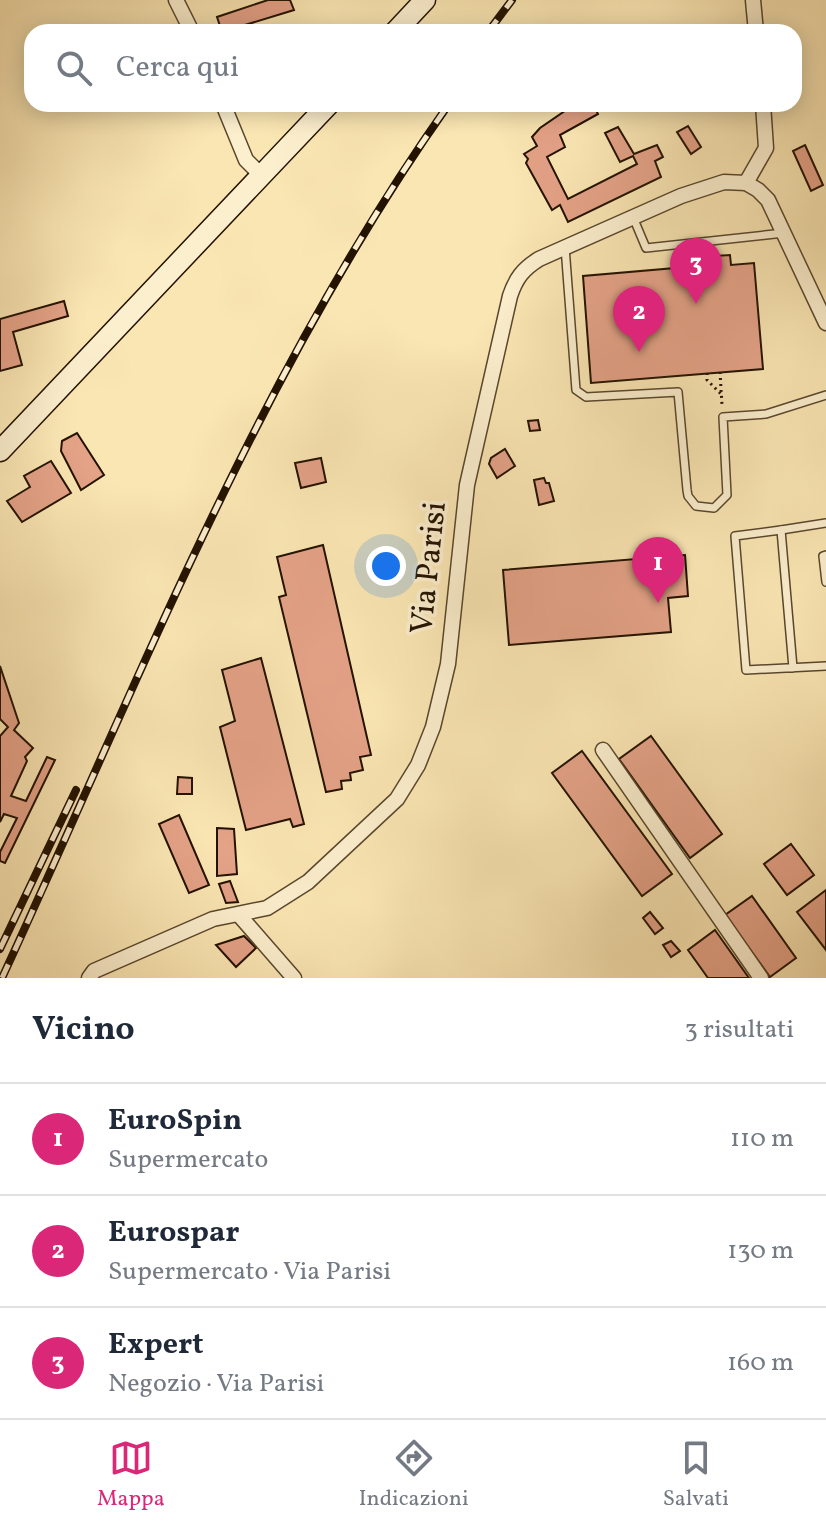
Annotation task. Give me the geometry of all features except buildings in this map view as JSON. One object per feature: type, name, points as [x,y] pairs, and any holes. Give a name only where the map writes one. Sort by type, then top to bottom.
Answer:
[{"type":"main road","points":[[402,24],[425,0]]},
{"type":"main road","points":[[0,451],[322,112]]},
{"type":"street","points":[[176,0],[188,24]]},
{"type":"street","points":[[753,0],[755,24]]},
{"type":"street","points":[[226,112],[246,160],[262,176]]},
{"type":"street","points":[[764,112],[766,148],[746,183],[768,200],[826,323]]},
{"type":"street","name":"Via Parisi","points":[[89,978],[94,971],[213,919],[267,908],[308,882],[397,799],[418,765],[433,727],[448,664],[467,485],[515,281],[524,268],[633,217],[717,184],[731,181],[746,183]]},
{"type":"street","points":[[603,750],[761,978]]},
{"type":"street","points":[[239,915],[294,978]]},
{"type":"lane","points":[[633,217],[646,248],[784,233]]},
{"type":"lane","points":[[565,247],[576,390],[586,397],[678,392],[688,496],[702,509],[714,508],[727,495],[723,417],[766,414],[826,395]]},
{"type":"lane","points":[[826,523],[735,536],[746,670],[826,666]]},
{"type":"lane","points":[[781,530],[793,668]]},
{"type":"lane","points":[[826,555],[823,556],[826,582]]},
{"type":"path","points":[[720,372],[723,417]]},
{"type":"path","points":[[707,373],[707,380],[722,395]]},
{"type":"railway","points":[[494,24],[512,0]]},
{"type":"railway","points":[[2,978],[154,642],[260,420],[318,312],[381,206],[444,112]]},
{"type":"railway","points":[[0,949],[76,790]]},
{"type":"place","name":"Expert","points":[[696,304]]},
{"type":"place","name":"Eurospar","points":[[639,352]]},
{"type":"place","name":"EuroSpin","points":[[658,603]]}]
